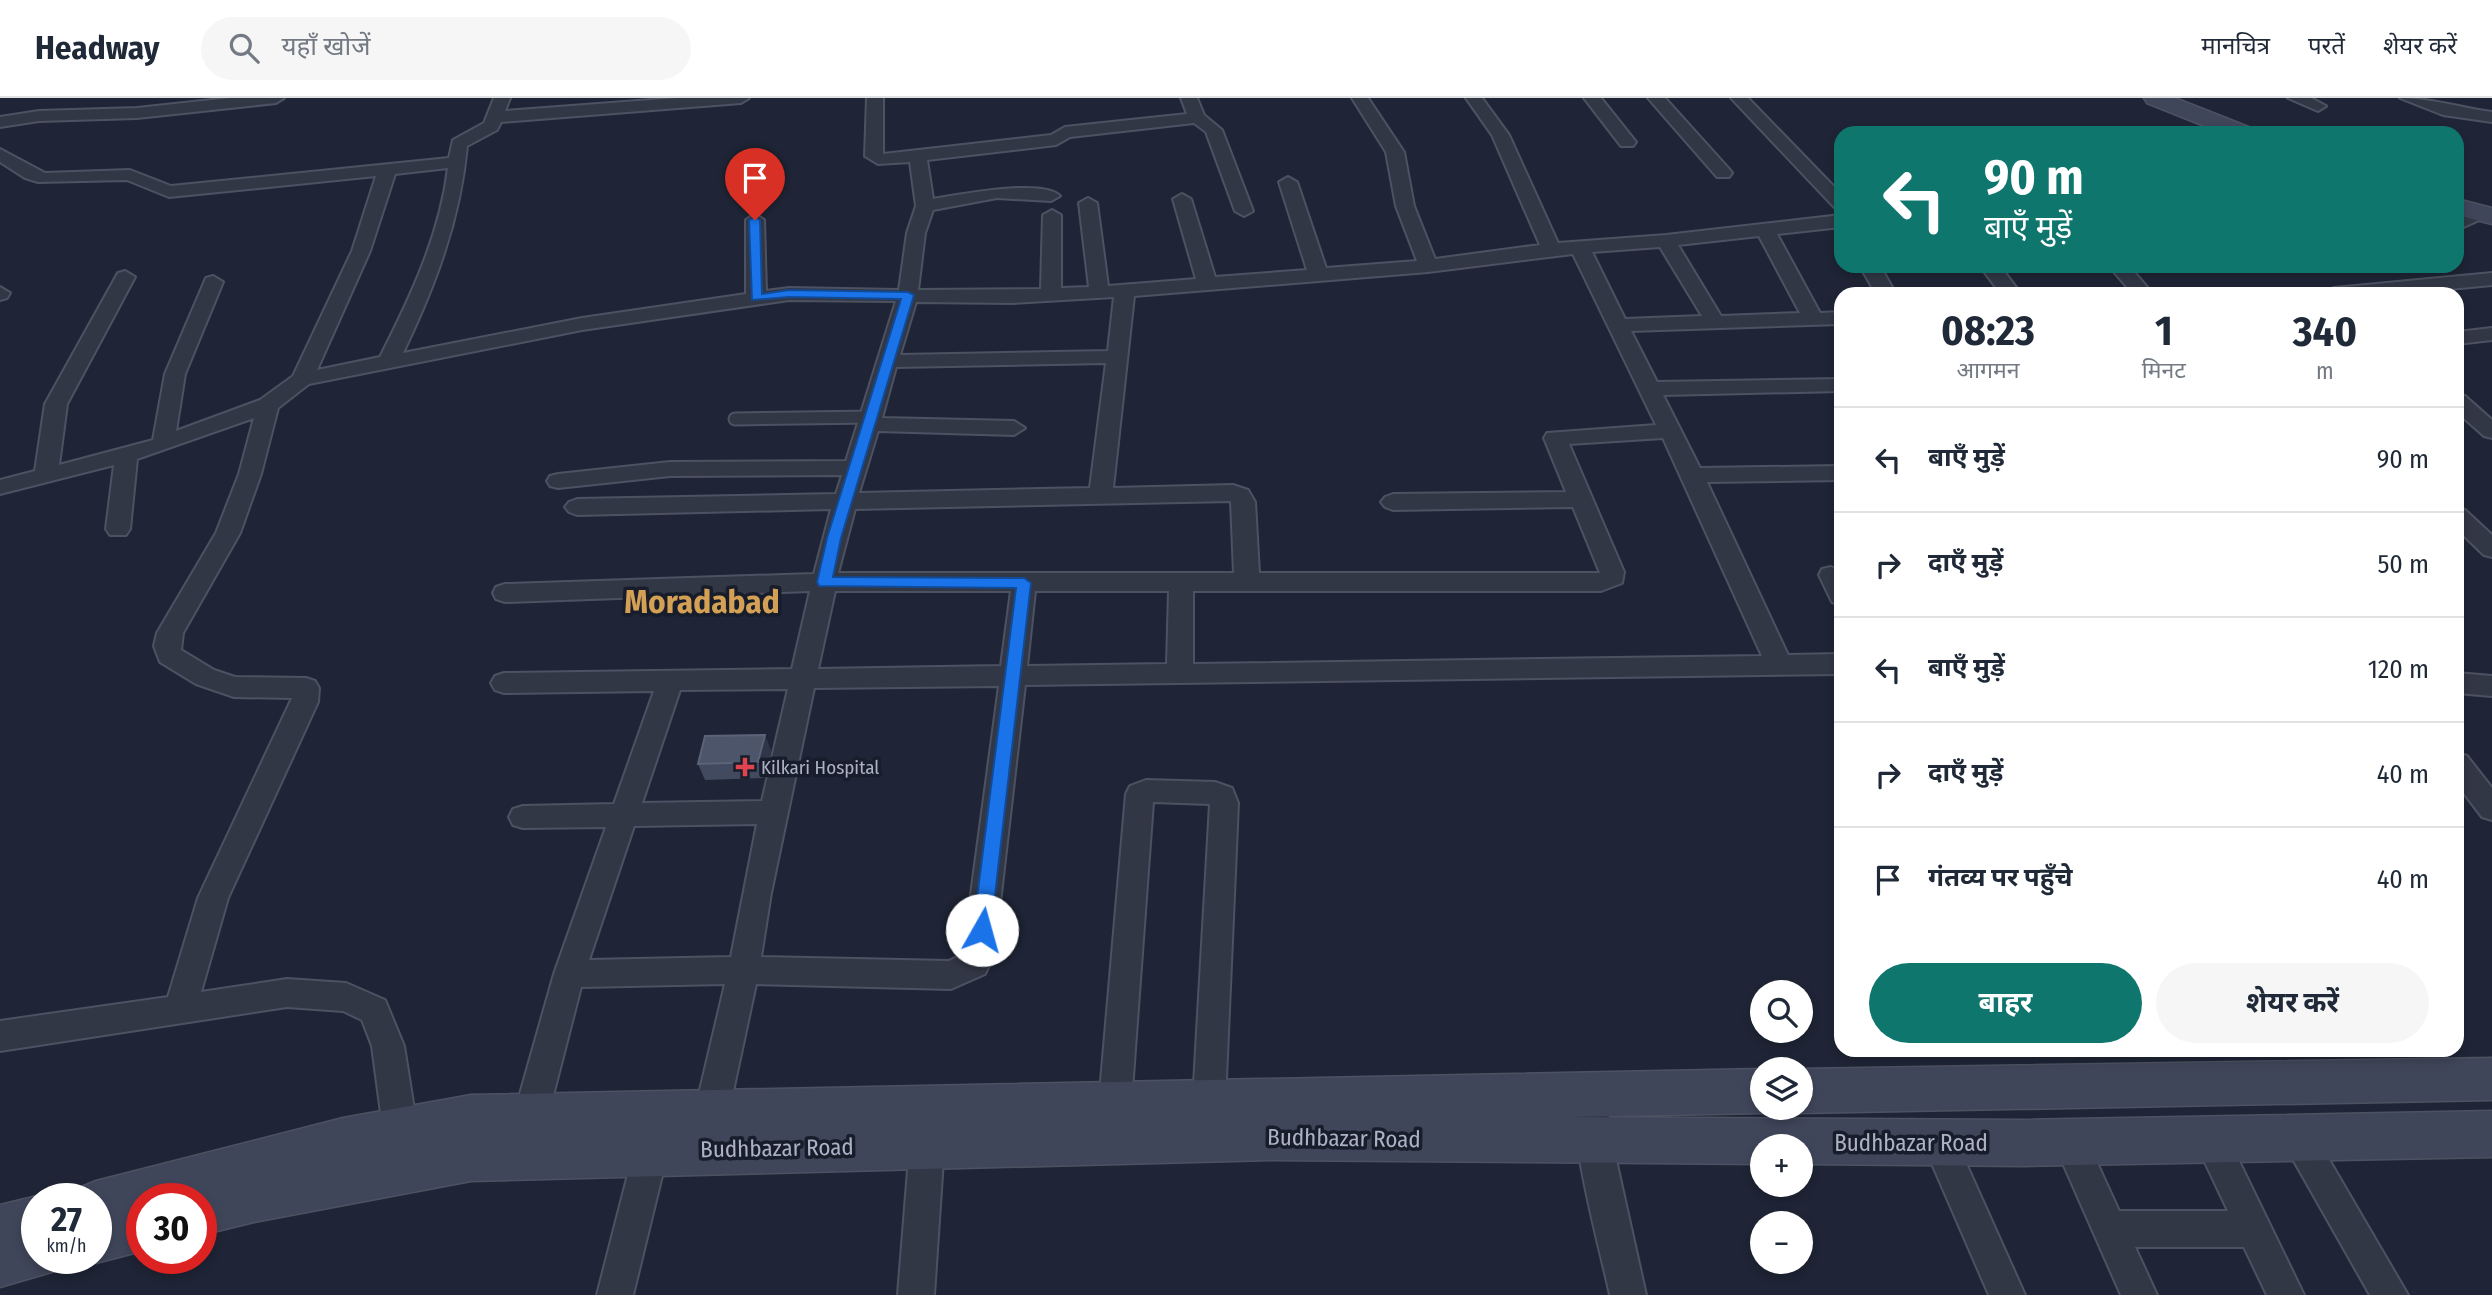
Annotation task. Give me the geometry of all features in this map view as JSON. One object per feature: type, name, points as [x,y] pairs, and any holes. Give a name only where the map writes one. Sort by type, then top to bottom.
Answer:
[{"type":"street","points":[[22,98],[6,121],[0,152],[31,174],[44,178],[130,175],[169,192],[457,162]]},
{"type":"street","points":[[6,121],[136,113],[276,98]]},
{"type":"street","points":[[388,362],[424,289],[456,189],[460,141],[491,126],[502,98]]},
{"type":"street","points":[[495,117],[741,98]]},
{"type":"street","points":[[875,98],[874,156],[878,159],[1056,141],[1065,132],[1197,118]]},
{"type":"street","points":[[1189,98],[1197,118],[1214,130],[1244,211]]},
{"type":"street","points":[[1360,98],[1395,152],[1405,206],[1428,266]]},
{"type":"street","points":[[1474,98],[1500,135],[1552,250]]},
{"type":"street","points":[[1592,98],[1627,142]]},
{"type":"street","points":[[1656,98],[1723,173]]},
{"type":"street","points":[[1739,98],[1834,197]]},
{"type":"street","points":[[2155,98],[2225,126]]},
{"type":"street","points":[[2296,98],[2318,106]]},
{"type":"street","points":[[2408,98],[2449,111],[2492,117]]},
{"type":"street","points":[[708,1131],[744,970],[756,893],[825,582],[846,499],[908,295],[916,233],[925,206],[918,159],[912,157]]},
{"type":"street","points":[[302,379],[360,251],[387,170]]},
{"type":"street","points":[[1288,182],[1319,276]]},
{"type":"street","points":[[925,206],[996,193],[1051,205],[1051,295]]},
{"type":"street","points":[[1182,199],[1207,282]]},
{"type":"street","points":[[1088,203],[1099,292]]},
{"type":"street","points":[[755,220],[756,298]]},
{"type":"street","points":[[0,487],[163,444],[268,405],[302,379],[582,324],[756,298],[789,294],[1051,295],[1099,292],[1428,266],[1552,250],[1666,241],[1834,222]]},
{"type":"street","points":[[1765,229],[1813,319]]},
{"type":"street","points":[[1666,241],[1715,322]]},
{"type":"street","points":[[1580,248],[1651,389],[1779,664]]},
{"type":"street","points":[[2125,273],[2137,287]]},
{"type":"street","points":[[46,476],[56,404],[125,277]]},
{"type":"street","points":[[2408,287],[2492,279]]},
{"type":"street","points":[[163,444],[175,374],[213,282]]},
{"type":"street","points":[[1101,495],[1125,290]]},
{"type":"street","points":[[1619,325],[1834,318]]},
{"type":"street","points":[[2464,337],[2492,334]]},
{"type":"street","points":[[889,360],[1117,357]]},
{"type":"street","points":[[1651,389],[1834,386]]},
{"type":"street","points":[[180,1009],[213,898],[305,702],[306,688],[234,687],[205,677],[169,655],[167,646],[170,634],[228,533],[250,474],[268,405]]},
{"type":"street","points":[[2464,407],[2492,431]]},
{"type":"street","points":[[871,421],[1014,428]]},
{"type":"street","points":[[505,593],[825,582],[1609,581],[1613,576],[1612,572],[1555,438],[1671,431]]},
{"type":"street","points":[[118,528],[126,455]]},
{"type":"street","points":[[558,481],[670,469],[856,468]]},
{"type":"street","points":[[1692,475],[1834,473]]},
{"type":"street","points":[[577,507],[846,499],[1240,495],[1244,502],[1247,583]]},
{"type":"street","points":[[1393,502],[1580,499]]},
{"type":"street","points":[[2464,523],[2492,549]]},
{"type":"street","points":[[569,974],[744,970],[951,975],[974,964],[979,955],[1024,583]]},
{"type":"street","points":[[1180,672],[1181,583]]},
{"type":"street","points":[[504,683],[1834,664]]},
{"type":"street","points":[[502,1130],[569,974],[671,679]]},
{"type":"street","points":[[2464,684],[2492,686]]},
{"type":"street","points":[[2464,773],[2492,809]]},
{"type":"street","points":[[1115,1104],[1140,794],[1146,791],[1215,793],[1222,796],[1224,803],[1209,1102]]},
{"type":"street","points":[[523,817],[775,812]]},
{"type":"street","points":[[0,1035],[287,993],[346,997],[374,1010],[388,1046],[400,1128]]},
{"type":"street","points":[[1813,1091],[2492,1079]]},
{"type":"street","points":[[1950,1088],[1955,1143],[2007,1295]]},
{"type":"street","name":"Budhbazar Road","points":[[910,1133],[1115,1104],[1750,1091]]},
{"type":"street","points":[[1590,1094],[1595,1142],[1629,1295]]},
{"type":"street","name":"Budhbazar Road","points":[[112,1201],[400,1128],[1595,1142],[2071,1143],[2492,1135]]},
{"type":"street","name":"Budhbazar Road","points":[[217,1207],[502,1130],[651,1151],[708,1131]]},
{"type":"street","points":[[910,1133],[916,1295]]},
{"type":"street","points":[[2298,1138],[2390,1295]]},
{"type":"street","points":[[2211,1139],[2286,1295]]},
{"type":"street","points":[[2071,1143],[2139,1295]]},
{"type":"street","points":[[615,1295],[651,1151]]},
{"type":"street","points":[[0,1230],[21,1224]]},
{"type":"street","points":[[2109,1229],[2254,1230]]},
{"type":"street","points":[[0,1262],[21,1257]]},
{"type":"lane","points":[[736,419],[871,421]]},
{"type":"building","points":[[765,735],[758,762],[698,764],[705,736]]},
{"type":"place","name":"Kilkari Hospital","points":[[745,767]]},
{"type":"district","name":"Moradabad","points":[[702,602]]},
{"type":"route","points":[[755,220],[756,298],[789,294],[908,295],[834,538],[825,582],[1024,583],[982,930]]}]
